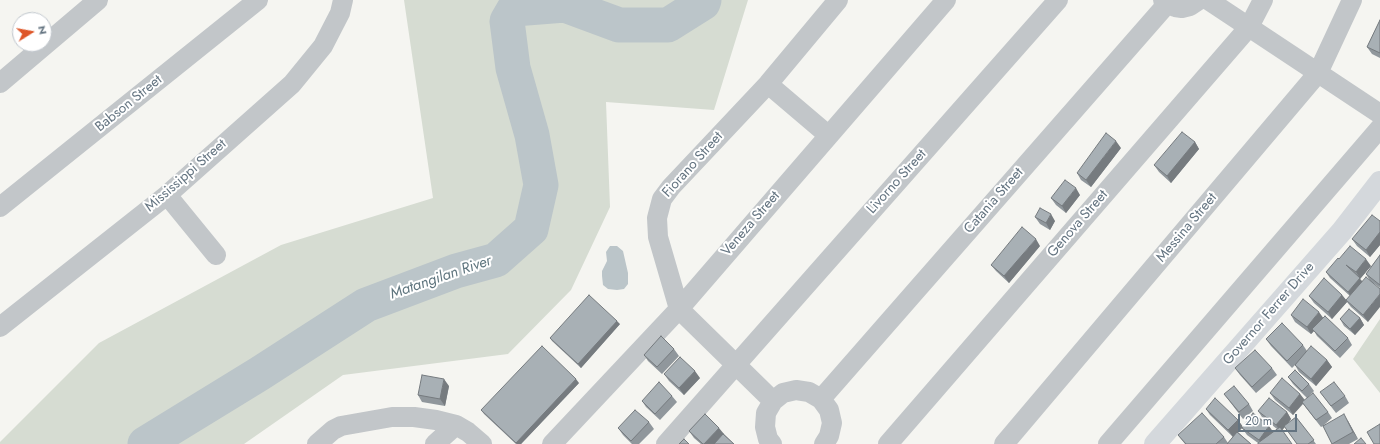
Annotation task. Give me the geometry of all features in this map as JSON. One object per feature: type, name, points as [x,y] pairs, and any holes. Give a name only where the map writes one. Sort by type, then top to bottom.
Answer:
[{"type":"main road","name":"Governor Ferrer Drive","points":[[1155,444],[1342,231],[1380,182]]},
{"type":"street","points":[[0,83],[98,0]]},
{"type":"street","name":"Babson Street","points":[[0,207],[258,0]]},
{"type":"street","name":"Mississippi Street","points":[[0,327],[167,195],[292,84],[323,46],[340,13],[343,0]]},
{"type":"street","name":"Fiorano Street","points":[[772,401],[679,308],[658,237],[657,218],[662,199],[671,187],[768,84],[838,0]]},
{"type":"street","name":"Veneza Street","points":[[552,444],[679,308],[946,0]]},
{"type":"street","name":"Livorno Street","points":[[666,444],[735,364],[1058,0]]},
{"type":"street","points":[[1165,2],[1175,7],[1182,8],[1190,6],[1199,0]]},
{"type":"street","points":[[1208,0],[1380,114]]},
{"type":"street","name":"Genova Street","points":[[888,444],[1249,28],[1262,0]]},
{"type":"street","name":"Messina Street","points":[[1004,444],[1318,73],[1352,0]]},
{"type":"street","name":"Catania Street","points":[[821,399],[1165,2]]},
{"type":"street","points":[[768,84],[828,135]]},
{"type":"street","points":[[1108,444],[1380,128]]},
{"type":"street","points":[[167,195],[216,255]]},
{"type":"street","points":[[772,444],[768,439],[765,427],[766,413],[772,401],[783,393],[796,390],[809,392],[821,399],[829,410],[832,423],[829,436],[824,444]]},
{"type":"street","points":[[317,444],[333,430],[341,426],[392,417],[414,417],[456,425],[468,432],[482,444]]},
{"type":"street","points":[[436,444],[456,425]]},
{"type":"shaded area","points":[[404,0],[748,0],[714,110],[606,102],[610,207],[571,290],[508,354],[343,375],[244,444],[0,444],[0,442],[99,343],[281,245],[433,198]]},
{"type":"shaded area","points":[[610,246],[617,246],[623,251],[628,273],[628,284],[624,289],[608,289],[603,285],[602,271],[607,261],[606,252]]},
{"type":"shaded area","points":[[1380,319],[1380,393],[1353,359]]},
{"type":"building","points":[[1380,20],[1380,53],[1367,47]]},
{"type":"building","points":[[1182,132],[1195,142],[1167,176],[1154,165]]},
{"type":"building","points":[[1106,133],[1116,141],[1086,180],[1077,173]]},
{"type":"building","points":[[1065,180],[1076,188],[1062,206],[1051,198]]},
{"type":"building","points":[[1040,208],[1051,214],[1046,223],[1035,217]]},
{"type":"building","points":[[1372,215],[1380,221],[1380,232],[1366,250],[1352,239]]},
{"type":"building","points":[[1022,227],[1036,239],[1004,276],[991,265]]},
{"type":"building","points":[[1350,246],[1366,259],[1356,272],[1346,265],[1360,278],[1348,292],[1326,272]]},
{"type":"building","points":[[1380,255],[1380,285],[1366,274]]},
{"type":"building","points":[[1366,277],[1380,289],[1380,294],[1363,315],[1346,300]]},
{"type":"building","points":[[1324,278],[1342,295],[1328,312],[1309,296]]},
{"type":"building","points":[[589,295],[617,321],[578,364],[550,338]]},
{"type":"building","points":[[1303,299],[1319,312],[1307,327],[1291,315]]},
{"type":"building","points":[[1349,309],[1360,318],[1350,329],[1340,319]]},
{"type":"building","points":[[1325,316],[1348,338],[1335,351],[1312,329]]},
{"type":"building","points":[[1282,323],[1303,345],[1287,361],[1266,339]]},
{"type":"building","points":[[661,336],[674,349],[657,367],[644,355]]},
{"type":"building","points":[[542,346],[576,379],[516,443],[481,410]]},
{"type":"building","points":[[1311,346],[1327,360],[1311,379],[1295,365]]},
{"type":"building","points":[[1255,350],[1272,368],[1252,387],[1235,368]]},
{"type":"building","points":[[680,357],[695,371],[679,388],[664,374]]},
{"type":"building","points":[[1295,370],[1309,384],[1302,391],[1288,377]]},
{"type":"building","points":[[422,375],[444,379],[440,399],[418,395]]},
{"type":"building","points":[[1282,378],[1300,394],[1289,408],[1270,393]]},
{"type":"building","points":[[659,382],[672,396],[655,414],[642,401]]},
{"type":"building","points":[[1334,382],[1345,396],[1331,406],[1320,392]]},
{"type":"building","points":[[1234,386],[1249,404],[1239,412],[1224,394]]},
{"type":"building","points":[[1313,393],[1328,412],[1316,420],[1302,402]]},
{"type":"building","points":[[1215,398],[1238,420],[1228,430],[1206,409]]},
{"type":"building","points":[[1269,398],[1287,412],[1276,425],[1258,411]]},
{"type":"building","points":[[635,410],[649,422],[631,441],[618,428]]},
{"type":"building","points":[[1202,413],[1224,437],[1216,444],[1186,444],[1178,435]]},
{"type":"building","points":[[1253,413],[1269,426],[1259,440],[1242,428]]},
{"type":"building","points":[[705,414],[719,428],[703,444],[689,431]]},
{"type":"building","points":[[1344,414],[1353,432],[1332,444],[1323,426]]},
{"type":"building","points":[[1296,417],[1314,440],[1308,444],[1297,444],[1284,426]]},
{"type":"building","points":[[1380,424],[1380,444],[1374,444],[1367,432]]},
{"type":"building","points":[[1280,427],[1292,444],[1258,444],[1258,443]]},
{"type":"building","points":[[1237,432],[1251,444],[1227,444]]},
{"type":"building","points":[[723,434],[734,444],[714,444]]},
{"type":"building","points":[[1361,438],[1366,444],[1354,444]]},
{"type":"building","points":[[684,439],[689,444],[679,444]]},
{"type":"waterway","name":"Matangilan River","points":[[145,444],[259,374],[366,305],[456,271],[496,260],[531,229],[541,185],[532,135],[513,68],[507,21],[514,9],[565,5],[619,25],[668,25],[703,3],[704,0]]}]
